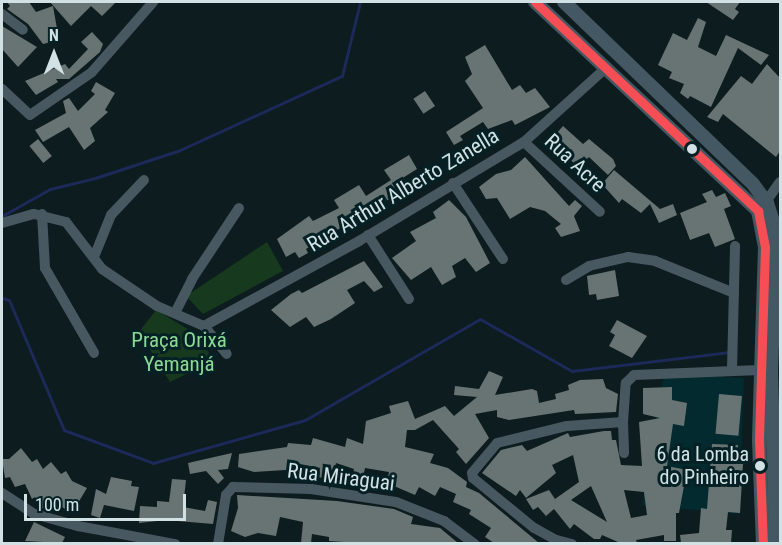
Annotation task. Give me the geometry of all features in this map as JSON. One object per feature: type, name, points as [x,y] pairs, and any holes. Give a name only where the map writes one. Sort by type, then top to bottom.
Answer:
[{"type":"main road","points":[[535,2],[762,207],[765,248],[766,348],[776,543]]},
{"type":"main road","points":[[564,2],[753,184],[762,207],[776,230],[777,304],[760,370],[763,543]]},
{"type":"street","points":[[2,88],[30,115],[92,72],[153,2]]},
{"type":"street","points":[[2,14],[23,30]]},
{"type":"street","name":"Rua Arthur Alberto Zanella","points":[[204,326],[368,235],[524,142],[607,67]]},
{"type":"street","name":"Rua Acre","points":[[524,142],[600,212]]},
{"type":"street","points":[[94,257],[111,215],[144,180]]},
{"type":"street","points":[[762,207],[780,182]]},
{"type":"street","points":[[453,183],[503,259]]},
{"type":"street","points":[[175,313],[192,279],[239,208]]},
{"type":"street","points":[[42,214],[45,268],[94,353]]},
{"type":"street","points":[[2,223],[42,214],[66,222],[102,269],[175,313],[204,326],[227,354]]},
{"type":"street","points":[[368,235],[409,299]]},
{"type":"street","points":[[732,370],[735,246]]},
{"type":"street","points":[[566,280],[589,266],[628,257],[666,264],[734,293]]},
{"type":"street","points":[[624,453],[623,422],[626,383],[634,375],[760,370]]},
{"type":"street","points":[[572,543],[556,540],[534,528],[472,473],[497,443],[515,436],[567,426],[623,422]]},
{"type":"street","name":"Rua Miraguai","points":[[218,543],[228,490],[311,489],[396,502],[444,521],[474,543]]},
{"type":"street","points":[[2,494],[34,514],[78,526],[175,543]]},
{"type":"shaded area","points":[[664,374],[744,378],[739,514],[642,505]]},
{"type":"green space","points":[[267,242],[283,271],[203,314],[186,296]]},
{"type":"green space","name":"Praça Orixá Yemanjá","points":[[156,310],[191,331],[215,360],[170,382],[139,332]]},
{"type":"building","points":[[7,2],[29,2],[36,12],[53,6],[59,40],[43,44],[28,24],[7,9],[10,6]]},
{"type":"building","points":[[50,2],[116,2],[102,16],[91,6],[71,26]]},
{"type":"building","points":[[706,2],[740,2],[735,9],[739,12],[733,20]]},
{"type":"building","points":[[698,18],[706,22],[698,47],[716,56],[726,35],[769,55],[761,65],[738,48],[711,107],[690,96],[688,99],[680,93],[684,84],[669,78],[672,72],[658,65],[673,33],[687,40]]},
{"type":"building","points":[[2,26],[37,47],[18,67],[2,49]]},
{"type":"building","points":[[92,32],[103,44],[100,52],[69,79],[56,79],[58,82],[36,95],[25,81],[65,64],[69,69],[88,49],[81,42]]},
{"type":"building","points":[[485,45],[512,90],[520,85],[526,93],[535,88],[550,107],[515,125],[512,120],[488,129],[483,122],[460,136],[463,140],[454,145],[446,132],[483,108],[465,81],[472,74],[465,57]]},
{"type":"building","points":[[767,64],[780,78],[780,151],[776,157],[723,114],[718,122],[707,117],[741,76],[752,84]]},
{"type":"building","points":[[96,82],[115,93],[105,110],[108,112],[90,128],[95,141],[84,150],[69,127],[43,142],[35,130],[66,113],[63,101],[69,98],[78,111],[95,94],[91,91]]},
{"type":"building","points":[[425,91],[435,106],[423,114],[413,99]]},
{"type":"building","points":[[563,126],[583,144],[589,139],[613,159],[616,166],[608,175],[589,157],[578,167],[550,141]]},
{"type":"building","points":[[38,139],[52,156],[43,163],[29,146]]},
{"type":"building","points":[[409,155],[417,169],[401,179],[407,189],[374,208],[378,215],[369,220],[365,213],[306,249],[308,253],[299,258],[295,252],[286,257],[277,239],[309,216],[313,221],[339,208],[334,200],[359,185],[366,196],[391,180],[384,170]]},
{"type":"building","points":[[525,157],[569,206],[575,200],[582,206],[574,216],[580,231],[561,237],[555,228],[561,224],[545,211],[530,207],[510,219],[497,198],[486,199],[479,187],[496,174],[511,170]]},
{"type":"building","points":[[614,170],[660,209],[673,204],[677,215],[659,223],[650,204],[641,213],[622,199],[619,203],[602,184]]},
{"type":"building","points":[[712,190],[716,197],[725,193],[731,206],[724,209],[735,239],[715,247],[709,233],[690,240],[680,213],[707,202],[702,194]]},
{"type":"building","points":[[449,200],[466,217],[490,263],[476,272],[465,258],[452,266],[456,277],[442,285],[431,267],[411,280],[392,258],[416,241],[410,232],[436,218],[433,212]]},
{"type":"building","points":[[364,261],[383,287],[374,292],[364,281],[347,290],[355,303],[331,319],[314,327],[306,317],[290,327],[271,310],[291,294],[299,290],[302,293]]},
{"type":"building","points":[[615,270],[619,296],[597,300],[596,294],[589,295],[587,276]]},
{"type":"building","points":[[617,320],[647,336],[632,358],[609,346],[615,335],[610,332]]},
{"type":"building","points":[[489,371],[503,377],[495,395],[532,389],[537,391],[539,403],[556,399],[555,394],[569,390],[568,385],[580,380],[603,379],[606,388],[618,394],[616,412],[575,414],[574,410],[509,420],[497,417],[497,410],[475,414],[489,438],[466,464],[456,452],[459,449],[433,420],[415,430],[407,430],[405,447],[434,454],[430,463],[448,468],[467,482],[466,487],[479,493],[539,543],[494,543],[485,537],[491,528],[469,514],[471,510],[453,502],[456,494],[440,487],[435,496],[419,487],[415,495],[387,483],[389,472],[365,468],[363,478],[353,475],[354,469],[336,463],[332,480],[318,477],[320,468],[300,464],[298,473],[285,470],[254,472],[238,467],[239,454],[287,447],[288,443],[311,445],[313,438],[345,447],[347,438],[363,444],[366,421],[391,413],[389,406],[408,401],[415,419],[445,406],[454,416],[477,397],[454,395],[455,386],[479,389]]},
{"type":"building","points":[[672,387],[672,400],[687,403],[684,426],[673,424],[667,466],[687,470],[679,513],[676,513],[676,541],[664,541],[664,535],[636,540],[637,543],[618,542],[602,535],[600,539],[594,539],[574,524],[570,529],[554,509],[546,516],[538,507],[533,510],[526,499],[549,490],[555,499],[579,482],[573,455],[552,465],[556,473],[526,498],[520,490],[516,496],[482,473],[501,450],[522,445],[527,451],[568,433],[570,437],[604,431],[611,431],[612,440],[616,440],[621,465],[642,466],[639,422],[660,418],[643,414],[643,388]],"holes":[[[591,486],[607,522],[571,500]],[[624,490],[644,492],[647,515],[631,518]]]},
{"type":"building","points":[[719,394],[742,396],[738,436],[716,434]]},
{"type":"building","points":[[712,444],[738,445],[737,464],[743,464],[740,513],[728,512],[726,530],[732,530],[731,543],[681,543],[680,535],[699,533],[701,508],[707,509]]},
{"type":"building","points":[[21,448],[32,462],[37,459],[43,469],[51,462],[61,474],[66,471],[72,481],[87,488],[72,513],[57,504],[49,510],[42,508],[35,497],[32,499],[25,484],[15,487],[10,477],[5,478],[2,459],[9,459]]},
{"type":"building","points":[[232,453],[228,469],[218,470],[224,478],[218,484],[206,471],[190,474],[188,463]]},
{"type":"building","points":[[111,477],[132,481],[131,486],[139,487],[134,511],[104,505],[100,518],[91,515],[96,489],[106,494]]},
{"type":"building","points":[[172,479],[186,480],[183,507],[205,511],[208,500],[217,502],[213,524],[166,520],[139,523],[140,506],[157,507],[157,501],[169,502]]},
{"type":"building","points":[[237,495],[337,501],[394,509],[413,517],[411,524],[440,528],[458,543],[358,543],[329,541],[329,537],[312,534],[311,543],[301,543],[303,522],[280,517],[276,536],[258,533],[245,537],[231,531],[238,508]]},
{"type":"building","points":[[34,522],[65,537],[62,543],[25,541]]},
{"type":"waterway","points":[[2,216],[50,189],[95,178],[180,150],[342,76],[360,2]]},
{"type":"waterway","points":[[2,298],[9,300],[64,430],[153,463],[305,420],[480,319],[572,371],[728,352]]},
{"type":"transit line","points":[[535,2],[758,211],[765,247],[759,441],[763,544]]},
{"type":"place","name":"6 da Lomba do Pinheiro","points":[[760,466]]}]
